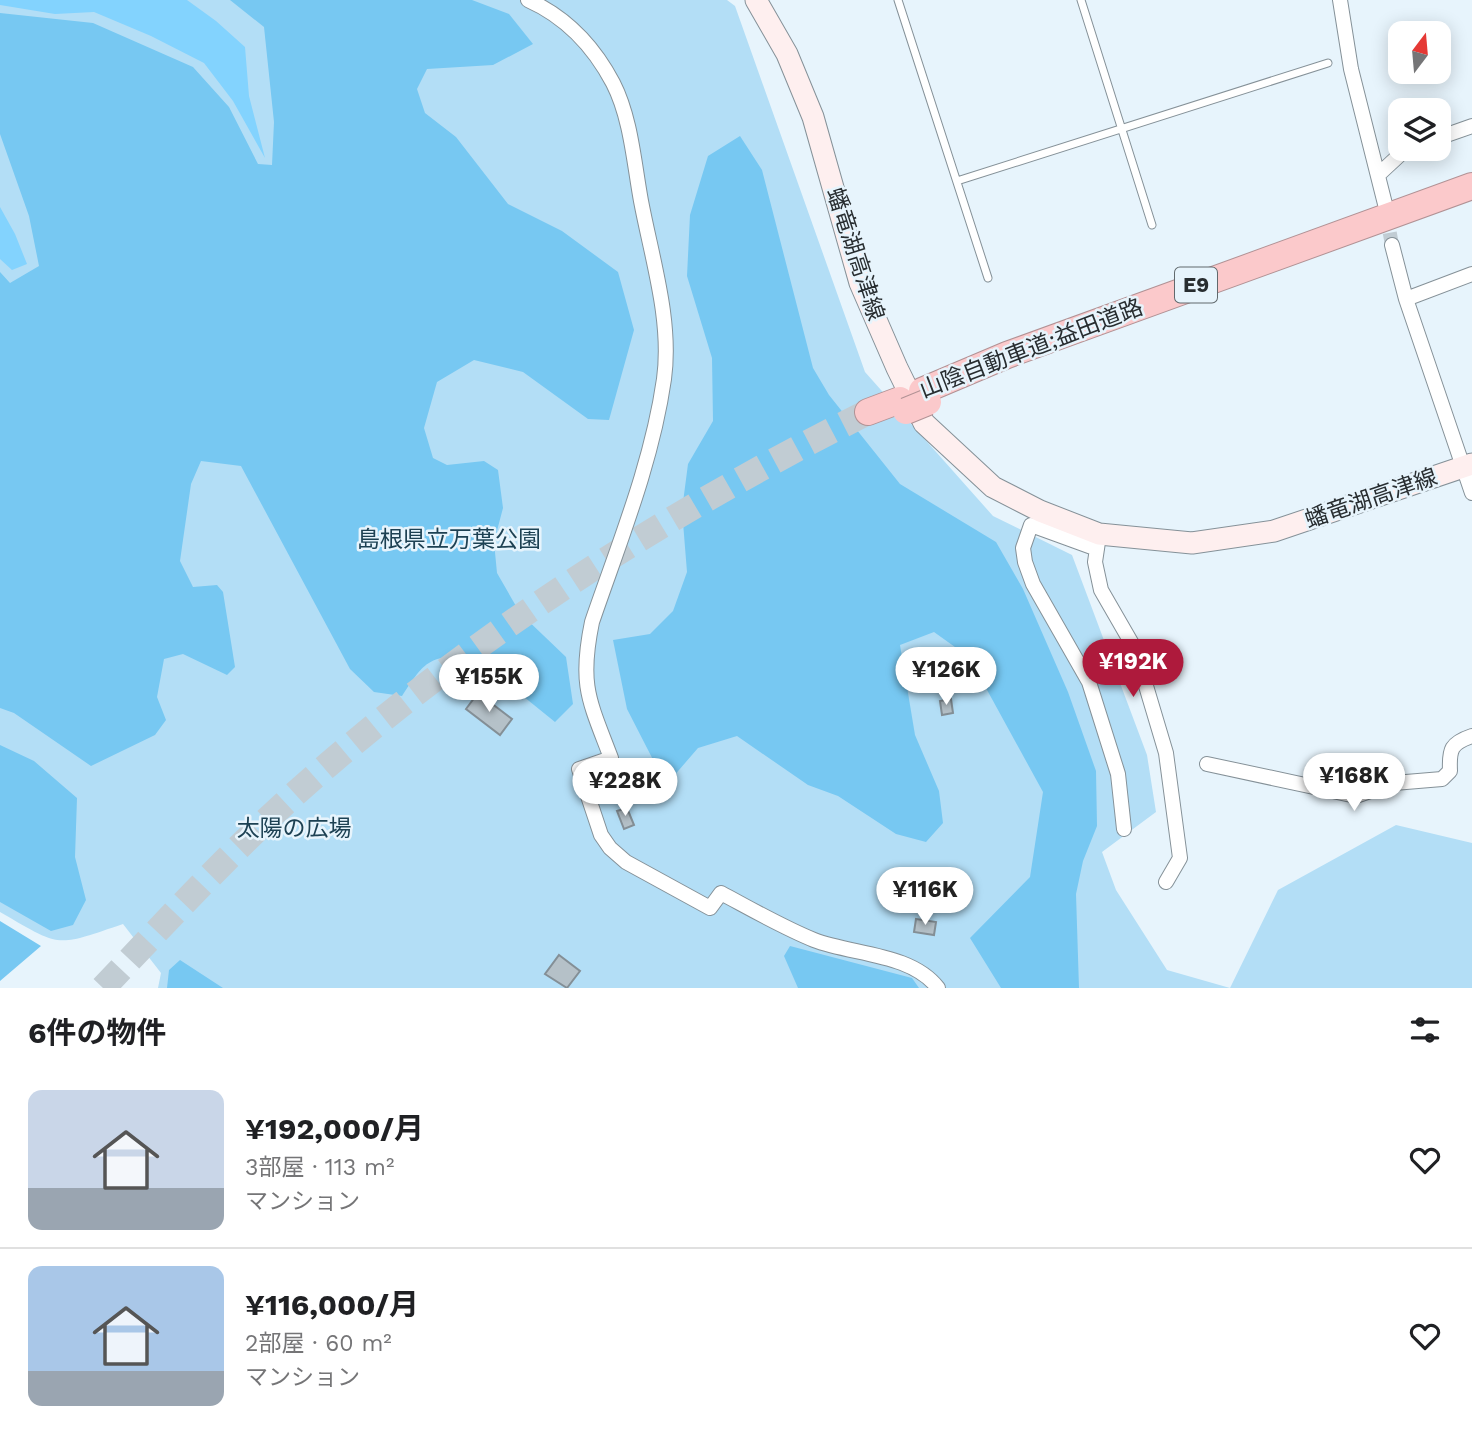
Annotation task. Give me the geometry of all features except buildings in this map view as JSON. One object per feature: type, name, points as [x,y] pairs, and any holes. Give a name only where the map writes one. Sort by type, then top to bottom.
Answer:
[{"type":"highway","name":"山陰自動車道;益田道路","points":[[914,401],[1020,350],[1472,186]]},
{"type":"highway","name":"山陰自動車道;益田道路","points":[[872,417],[1010,363],[1472,197]]},
{"type":"main road","name":"蟠竜湖高津線","points":[[756,0],[787,54],[813,117],[860,283],[925,423],[993,487],[1098,541],[1192,543],[1241,538],[1274,531],[1467,465]]},
{"type":"street","points":[[528,0],[544,7],[576,33],[598,57],[615,87],[627,126],[665,327],[664,375],[657,423],[592,622],[585,656],[584,680],[611,758],[579,769],[601,835],[626,862],[710,908],[721,893],[810,938],[908,965],[930,978],[939,988]]},
{"type":"street","points":[[1340,0],[1350,69],[1385,204]]},
{"type":"street","points":[[1451,133],[1472,126]]},
{"type":"street","points":[[1378,175],[1393,161]]},
{"type":"street","points":[[1392,245],[1406,299],[1467,465],[1472,493]]},
{"type":"street","points":[[1406,299],[1472,274]]},
{"type":"street","points":[[1124,829],[1118,774],[1089,682],[1033,584],[1023,548],[1031,526],[1098,541],[1095,562],[1101,590],[1135,649],[1166,753],[1180,858],[1166,882]]},
{"type":"street","points":[[1207,764],[1356,796],[1394,783],[1423,783],[1441,779],[1450,771],[1449,750],[1455,742],[1472,736]]},
{"type":"lane","points":[[898,0],[988,278]]},
{"type":"lane","points":[[1081,0],[1152,225]]},
{"type":"lane","points":[[957,181],[1122,131],[1328,63]]},
{"type":"green space","name":"島根県立万葉公園","points":[[0,0],[727,0],[735,6],[865,372],[993,516],[1072,555],[1147,755],[1156,812],[1102,852],[1116,890],[1167,970],[1230,988],[158,988],[161,973],[123,924],[84,937],[59,940],[48,938],[0,912]]},
{"type":"green space","points":[[230,0],[472,0],[509,14],[533,44],[493,65],[427,69],[417,89],[425,113],[456,137],[508,204],[562,231],[618,272],[634,330],[609,420],[588,419],[523,372],[474,360],[437,382],[424,428],[433,458],[447,465],[484,461],[498,470],[503,508],[494,542],[497,573],[520,613],[566,657],[573,704],[555,722],[472,655],[446,657],[430,662],[417,674],[402,696],[374,692],[350,669],[241,466],[201,461],[191,484],[180,561],[193,587],[217,585],[223,592],[235,667],[227,675],[183,654],[164,659],[157,697],[166,720],[155,735],[91,766],[14,713],[0,708],[0,272],[10,283],[39,266],[29,216],[0,134],[0,13],[93,23],[193,67],[229,107],[258,164],[272,165],[274,122],[264,27]]},
{"type":"green space","points":[[740,136],[762,170],[813,368],[829,395],[900,484],[996,542],[1023,589],[1068,692],[1096,771],[1097,826],[1083,861],[1076,894],[1079,988],[1001,988],[970,938],[1030,877],[1043,792],[969,657],[934,632],[900,645],[915,735],[939,791],[943,823],[926,842],[896,834],[838,796],[808,785],[737,736],[698,748],[666,785],[627,709],[613,640],[650,634],[673,611],[687,572],[682,510],[688,464],[713,421],[712,358],[687,276],[690,215],[708,156]]},
{"type":"green space","points":[[0,745],[34,761],[77,798],[75,857],[86,900],[73,925],[51,931],[0,902]]},
{"type":"green space","points":[[1396,825],[1472,843],[1472,988],[1230,988],[1278,890]]},
{"type":"green space","points":[[0,921],[41,946],[0,981]]},
{"type":"green space","points":[[790,946],[912,978],[919,988],[798,988],[784,956]]},
{"type":"green space","points":[[180,960],[223,988],[167,988],[169,970]]},
{"type":"shaded area","points":[[0,0],[187,0],[245,47],[249,96],[265,158],[233,101],[204,63],[151,36],[94,12],[55,14],[0,5]]},
{"type":"shaded area","points":[[0,207],[27,264],[12,270],[0,259]]},
{"type":"tunnel","points":[[1386,212],[1392,245]]},
{"type":"tunnel","points":[[103,988],[213,873],[299,790],[455,664],[520,617],[656,529],[725,488],[868,412]]},
{"type":"park label","name":"太陽の広場","points":[[294,828]]}]
